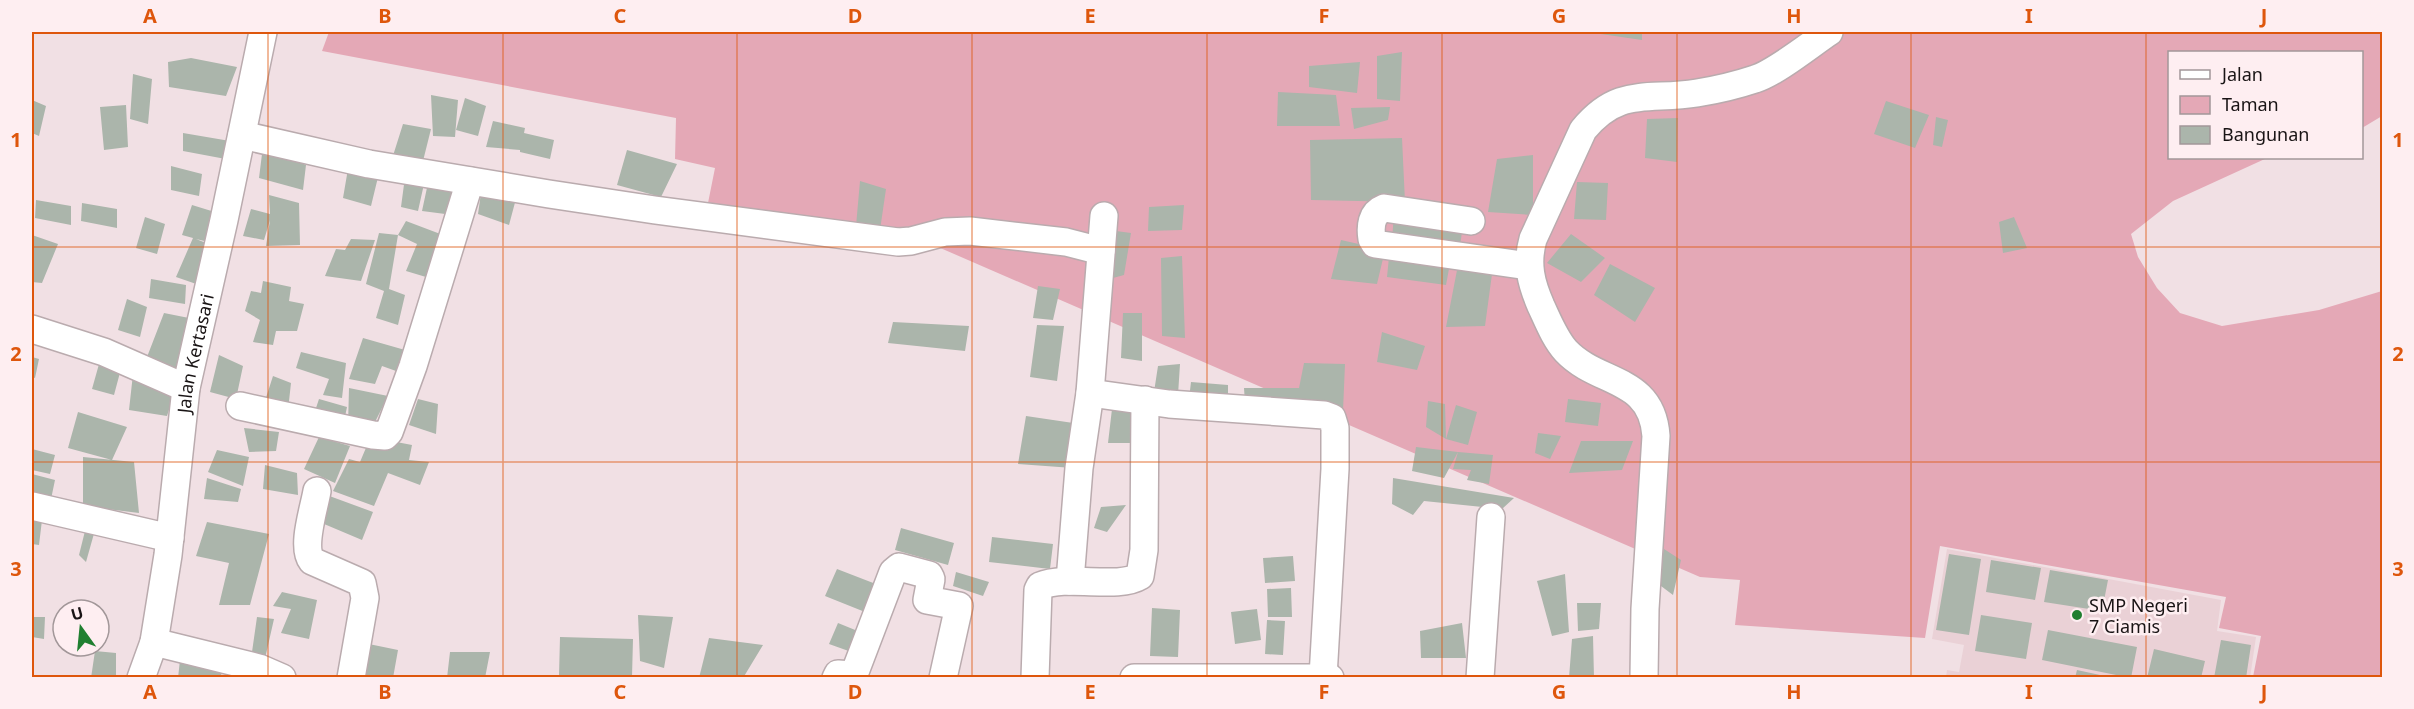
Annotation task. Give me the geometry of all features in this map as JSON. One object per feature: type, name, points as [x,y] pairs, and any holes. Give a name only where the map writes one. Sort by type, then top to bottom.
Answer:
[{"type":"street","name":"Jalan Kertasari","points":[[141,678],[154,642],[170,538],[186,388],[263,32]]},
{"type":"street","points":[[1644,678],[1645,609],[1655,456],[1655,422],[1642,398],[1627,385],[1581,362],[1566,351],[1550,326],[1530,277],[1529,266],[1533,239],[1583,130],[1595,116],[1623,99],[1697,93],[1758,78],[1829,32]]},
{"type":"street","points":[[242,135],[369,164],[656,210],[898,242],[945,232],[969,231],[1066,242],[1101,251]]},
{"type":"street","points":[[240,406],[385,436],[389,432],[413,366],[470,181]]},
{"type":"street","points":[[1471,221],[1384,208],[1373,217],[1372,239],[1375,244],[1529,266]]},
{"type":"street","points":[[1070,581],[1078,468],[1090,393],[1104,216]]},
{"type":"street","points":[[32,329],[104,352],[186,388]]},
{"type":"street","points":[[1090,393],[1324,416],[1333,420],[1335,428],[1327,677],[1134,678]]},
{"type":"street","points":[[1035,678],[1038,590],[1042,585],[1070,581],[1128,580],[1140,576],[1144,550],[1145,400]]},
{"type":"street","points":[[317,491],[307,545],[308,555],[312,561],[362,583],[365,589],[351,678]]},
{"type":"street","points":[[32,506],[170,538]]},
{"type":"street","points":[[1480,678],[1491,517]]},
{"type":"street","points":[[836,678],[840,673],[852,675],[855,672],[893,572],[899,567],[929,574],[931,579],[927,600],[959,606],[943,678]]},
{"type":"street","points":[[154,642],[260,668],[282,678]]},
{"type":"shaded area","name":"SMP Negeri 7 Ciamis","points":[[1947,549],[2221,600],[2217,631],[2256,637],[2250,678],[1946,677],[1947,670],[1959,672],[1964,645],[1932,639]]},
{"type":"green space","points":[[329,32],[2382,32],[2382,116],[2363,127],[2363,51],[2168,51],[2168,159],[2265,159],[2173,201],[2131,234],[2138,257],[2157,288],[2180,313],[2222,326],[2319,310],[2382,291],[2382,677],[2253,677],[2261,636],[2219,628],[2226,597],[1940,546],[1925,638],[1735,625],[1740,580],[1700,577],[938,247],[706,213],[715,168],[675,159],[676,118],[322,51]]},
{"type":"building","points":[[1587,32],[1642,32],[1642,40]]},
{"type":"building","points":[[1402,52],[1400,101],[1377,99],[1377,56]]},
{"type":"building","points":[[191,58],[237,67],[226,96],[169,87],[168,62]]},
{"type":"building","points":[[1360,62],[1357,93],[1309,87],[1309,66]]},
{"type":"building","points":[[133,74],[152,79],[148,124],[130,119]]},
{"type":"building","points":[[1278,92],[1336,95],[1340,126],[1277,126]]},
{"type":"building","points":[[431,95],[458,100],[455,137],[433,136]]},
{"type":"building","points":[[465,98],[486,106],[478,136],[456,130]]},
{"type":"building","points":[[32,100],[46,106],[39,136],[32,133]]},
{"type":"building","points":[[1886,101],[1929,115],[1915,148],[1874,134]]},
{"type":"building","points":[[126,105],[128,147],[104,150],[100,107]]},
{"type":"building","points":[[1390,107],[1388,120],[1354,129],[1351,108]]},
{"type":"building","points":[[1936,117],[1948,120],[1942,147],[1933,145]]},
{"type":"building","points":[[1678,118],[1677,162],[1645,158],[1647,119]]},
{"type":"building","points":[[493,121],[525,128],[524,133],[554,140],[550,159],[520,152],[520,150],[486,147]]},
{"type":"building","points":[[403,124],[431,129],[421,169],[391,162]]},
{"type":"building","points":[[183,133],[230,141],[231,160],[183,151]]},
{"type":"building","points":[[1402,138],[1405,202],[1311,200],[1310,140]]},
{"type":"building","points":[[263,146],[306,165],[303,190],[259,178]]},
{"type":"building","points":[[627,150],[677,164],[661,197],[617,185]]},
{"type":"building","points":[[1533,155],[1533,215],[1488,212],[1497,159]]},
{"type":"building","points":[[349,163],[379,173],[371,206],[343,198]]},
{"type":"building","points":[[171,166],[202,174],[199,196],[171,190]]},
{"type":"building","points":[[405,177],[424,184],[418,211],[401,207]]},
{"type":"building","points":[[860,181],[886,189],[880,230],[856,226]]},
{"type":"building","points":[[1577,182],[1608,183],[1606,220],[1574,219]]},
{"type":"building","points":[[428,183],[457,186],[453,215],[422,211]]},
{"type":"building","points":[[482,186],[517,195],[509,225],[478,214]]},
{"type":"building","points":[[269,195],[299,203],[300,245],[266,246],[270,220],[264,240],[243,236],[251,209],[270,214]]},
{"type":"building","points":[[36,200],[71,206],[71,225],[35,218]]},
{"type":"building","points":[[82,203],[117,209],[117,228],[81,221]]},
{"type":"building","points":[[192,205],[218,213],[213,243],[196,239],[211,245],[205,287],[176,277],[193,238],[182,235]]},
{"type":"building","points":[[1184,205],[1182,230],[1148,231],[1149,207]]},
{"type":"building","points":[[1394,211],[1463,224],[1459,254],[1392,242]]},
{"type":"building","points":[[145,217],[165,224],[157,254],[136,248]]},
{"type":"building","points":[[2014,217],[2027,248],[2003,253],[1999,222]]},
{"type":"building","points":[[406,221],[443,235],[426,277],[406,271],[417,244],[398,235]]},
{"type":"building","points":[[1116,231],[1131,233],[1124,275],[1113,278]]},
{"type":"building","points":[[379,233],[398,235],[389,289],[405,295],[398,325],[376,318],[384,291],[366,284]]},
{"type":"building","points":[[1571,234],[1605,258],[1581,282],[1547,263]]},
{"type":"building","points":[[32,235],[58,244],[42,283],[32,282]]},
{"type":"building","points":[[351,239],[375,240],[361,281],[325,276],[336,249],[345,250]]},
{"type":"building","points":[[1341,240],[1385,250],[1377,284],[1331,279]]},
{"type":"building","points":[[1390,247],[1451,258],[1446,285],[1387,277]]},
{"type":"building","points":[[1182,256],[1185,338],[1162,336],[1161,258]]},
{"type":"building","points":[[1610,264],[1655,288],[1635,322],[1594,295]]},
{"type":"building","points":[[1458,265],[1492,274],[1485,326],[1446,327]]},
{"type":"building","points":[[151,279],[186,285],[185,304],[149,298]]},
{"type":"building","points":[[263,281],[291,287],[289,301],[304,304],[297,331],[276,331],[273,345],[253,342],[260,320],[245,311],[251,291],[261,293]]},
{"type":"building","points":[[1038,286],[1060,289],[1053,320],[1033,318]]},
{"type":"building","points":[[127,299],[147,307],[140,337],[118,330]]},
{"type":"building","points":[[164,313],[194,319],[179,373],[147,357]]},
{"type":"building","points":[[1123,313],[1142,313],[1142,361],[1121,358]]},
{"type":"building","points":[[893,322],[969,326],[965,351],[888,343]]},
{"type":"building","points":[[1037,325],[1064,326],[1057,381],[1030,377]]},
{"type":"building","points":[[1382,332],[1425,346],[1417,370],[1377,362]]},
{"type":"building","points":[[363,338],[405,350],[396,371],[382,366],[375,384],[349,379]]},
{"type":"building","points":[[301,352],[346,363],[342,398],[323,395],[329,379],[296,368]]},
{"type":"building","points":[[219,355],[243,366],[236,399],[210,392]]},
{"type":"building","points":[[32,357],[39,359],[35,378],[32,377]]},
{"type":"building","points":[[101,357],[122,365],[114,395],[92,389]]},
{"type":"building","points":[[1304,363],[1345,364],[1343,411],[1245,403],[1244,388],[1299,388]]},
{"type":"building","points":[[1180,364],[1178,395],[1154,392],[1158,366]]},
{"type":"building","points":[[133,374],[173,397],[167,416],[129,410]]},
{"type":"building","points":[[273,376],[291,383],[288,410],[263,407]]},
{"type":"building","points":[[1191,382],[1228,385],[1228,405],[1189,399]]},
{"type":"building","points":[[349,388],[388,396],[372,428],[348,426]]},
{"type":"building","points":[[319,399],[347,407],[343,426],[312,420]]},
{"type":"building","points":[[418,399],[438,404],[436,434],[409,425]]},
{"type":"building","points":[[1568,399],[1601,403],[1598,426],[1565,422]]},
{"type":"building","points":[[1428,401],[1445,404],[1446,439],[1426,427]]},
{"type":"building","points":[[1456,405],[1477,412],[1468,445],[1446,439]]},
{"type":"building","points":[[1112,409],[1139,409],[1133,443],[1108,443]]},
{"type":"building","points":[[78,412],[127,427],[112,460],[68,448]]},
{"type":"building","points":[[1026,416],[1080,424],[1073,468],[1018,464]]},
{"type":"building","points":[[244,428],[279,432],[276,451],[249,452]]},
{"type":"building","points":[[1538,433],[1561,436],[1550,459],[1535,453]]},
{"type":"building","points":[[319,437],[350,446],[335,483],[304,469]]},
{"type":"building","points":[[386,440],[412,445],[409,460],[429,462],[420,485],[388,473],[374,506],[333,491],[349,459],[360,462],[368,443]]},
{"type":"building","points":[[1581,441],[1633,441],[1622,470],[1569,473]]},
{"type":"building","points":[[1416,447],[1458,452],[1444,478],[1412,471]]},
{"type":"building","points":[[32,449],[55,455],[50,474],[32,470]]},
{"type":"building","points":[[217,450],[249,457],[243,486],[208,472]]},
{"type":"building","points":[[1458,452],[1493,455],[1489,484],[1467,480],[1471,470],[1453,469]]},
{"type":"building","points":[[83,457],[134,462],[139,513],[83,506]]},
{"type":"building","points":[[265,465],[297,473],[298,495],[263,489]]},
{"type":"building","points":[[32,474],[55,480],[50,504],[35,500]]},
{"type":"building","points":[[207,478],[241,489],[238,502],[204,499]]},
{"type":"building","points":[[1393,478],[1514,498],[1502,509],[1424,501],[1413,515],[1392,504]]},
{"type":"building","points":[[324,494],[373,512],[362,540],[317,521]]},
{"type":"building","points":[[1126,505],[1107,532],[1094,528],[1101,507]]},
{"type":"building","points":[[32,519],[42,520],[39,545],[32,544]]},
{"type":"building","points":[[207,522],[269,534],[250,605],[219,605],[229,563],[196,556]]},
{"type":"building","points":[[86,527],[95,530],[86,562],[79,555]]},
{"type":"building","points":[[901,528],[954,543],[948,565],[895,550]]},
{"type":"building","points":[[992,537],[1053,544],[1050,569],[989,562]]},
{"type":"building","points":[[1664,549],[1681,560],[1673,595],[1657,583]]},
{"type":"building","points":[[1949,554],[1981,559],[1969,635],[1936,630]]},
{"type":"building","points":[[1293,556],[1295,581],[1265,583],[1263,558]]},
{"type":"building","points":[[1991,560],[2041,568],[2035,600],[1986,592]]},
{"type":"building","points":[[837,569],[881,586],[870,614],[825,596]]},
{"type":"building","points":[[2050,570],[2108,580],[2102,611],[2044,602]]},
{"type":"building","points":[[956,572],[989,582],[983,596],[953,586]]},
{"type":"building","points":[[1565,574],[1569,632],[1552,636],[1537,581]]},
{"type":"building","points":[[1291,588],[1292,617],[1268,617],[1267,589]]},
{"type":"building","points":[[282,592],[317,600],[309,639],[281,633],[291,609],[273,606]]},
{"type":"building","points":[[1577,603],[1601,603],[1599,629],[1578,631]]},
{"type":"building","points":[[1152,608],[1180,610],[1178,657],[1150,656]]},
{"type":"building","points":[[1257,609],[1261,640],[1235,644],[1231,612]]},
{"type":"building","points":[[638,615],[673,617],[664,668],[640,661]]},
{"type":"building","points":[[1981,615],[2032,623],[2026,659],[1975,651]]},
{"type":"building","points":[[32,617],[45,617],[44,639],[32,637]]},
{"type":"building","points":[[257,617],[274,619],[264,663],[251,659]]},
{"type":"building","points":[[1267,620],[1285,621],[1283,655],[1265,654]]},
{"type":"building","points":[[838,623],[865,634],[857,654],[829,644]]},
{"type":"building","points":[[1462,623],[1466,658],[1421,658],[1420,631]]},
{"type":"building","points":[[2048,630],[2137,647],[2131,678],[2042,660]]},
{"type":"building","points":[[1593,636],[1594,678],[1569,678],[1572,639]]},
{"type":"building","points":[[560,637],[633,639],[632,677],[559,676]]},
{"type":"building","points":[[709,638],[763,645],[743,678],[699,678]]},
{"type":"building","points":[[2221,640],[2251,645],[2246,678],[2214,678]]},
{"type":"building","points":[[364,643],[398,650],[393,678],[357,678]]},
{"type":"building","points":[[2154,649],[2205,661],[2201,678],[2147,678]]},
{"type":"building","points":[[181,651],[222,665],[221,678],[178,678]]},
{"type":"building","points":[[450,652],[490,652],[485,678],[447,678]]},
{"type":"building","points":[[111,653],[116,653],[116,678],[91,678],[94,658],[111,658]]},
{"type":"building","points":[[2077,670],[2100,675],[2100,678],[2075,678]]},
{"type":"place","name":"SMP Negeri 7 Ciamis","points":[[2077,615]]}]
